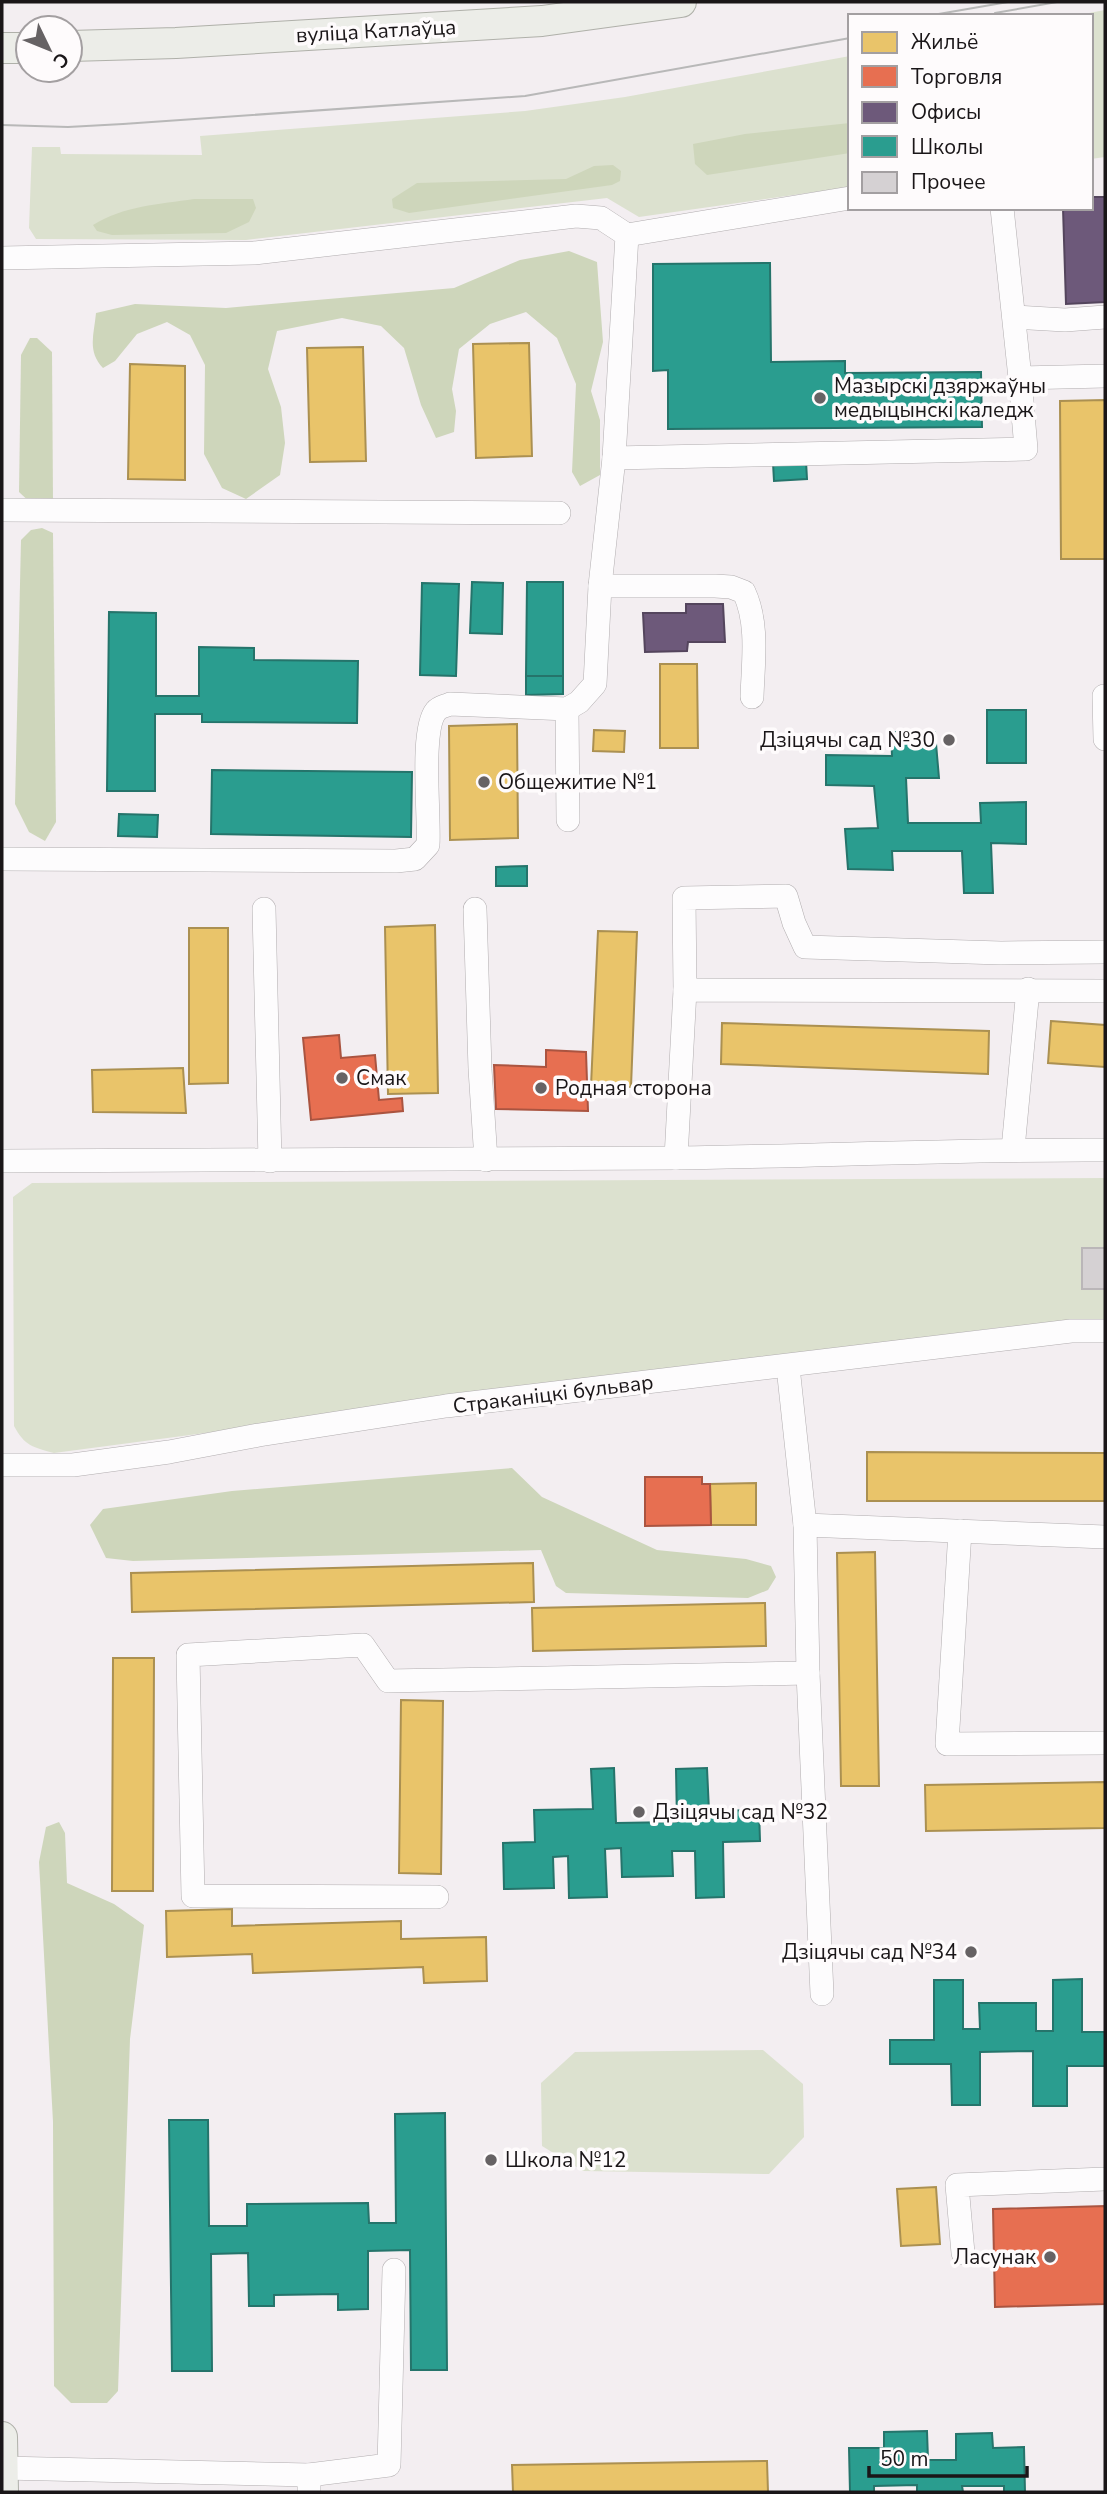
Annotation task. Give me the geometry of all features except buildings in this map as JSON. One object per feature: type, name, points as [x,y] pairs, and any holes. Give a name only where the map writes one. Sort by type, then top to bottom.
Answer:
[{"type":"main road","name":"вуліца Катлаўца","points":[[84,46],[542,21],[681,2]]},
{"type":"main road","points":[[2,2437],[3,2480]]},
{"type":"street","points":[[2,258],[254,253],[576,216],[601,219],[627,235],[848,198]]},
{"type":"street","points":[[614,458],[1026,449],[1002,210]]},
{"type":"street","points":[[2,859],[415,859],[428,845],[427,756],[431,721],[437,709],[450,704],[567,709],[579,702],[595,684],[600,586],[614,458],[627,235]]},
{"type":"street","points":[[1014,317],[1065,320],[1105,317]]},
{"type":"street","points":[[1020,378],[1105,376]]},
{"type":"street","points":[[2,510],[559,513]]},
{"type":"street","points":[[600,586],[723,586],[744,592],[752,608],[752,697]]},
{"type":"street","points":[[1104,696],[1105,739]]},
{"type":"street","points":[[567,709],[568,820]]},
{"type":"street","points":[[676,1158],[685,990],[684,898],[786,896],[805,947],[1001,953],[1105,952]]},
{"type":"street","points":[[264,909],[270,1161]]},
{"type":"street","points":[[475,909],[486,1160]]},
{"type":"street","points":[[1013,1149],[1028,989]]},
{"type":"street","points":[[685,990],[1105,990]]},
{"type":"street","points":[[2,1161],[486,1160],[1013,1149],[1105,1150]]},
{"type":"street","name":"Страканіцкі бульвар","points":[[2,1465],[73,1465],[169,1452],[446,1406],[1071,1331],[1105,1331]]},
{"type":"street","points":[[788,1367],[805,1525],[807,1673],[822,1994]]},
{"type":"street","points":[[805,1525],[1105,1537]]},
{"type":"street","points":[[960,1531],[947,1744],[1105,1742]]},
{"type":"street","points":[[437,1897],[193,1896],[188,1655],[363,1645],[388,1681],[807,1673]]},
{"type":"street","points":[[963,2253],[957,2185],[1105,2179]]},
{"type":"street","points":[[3,2480],[309,2483],[389,2465],[394,2270]]},
{"type":"green space","points":[[1105,10],[1105,157],[1093,159],[1093,14],[1084,14]]},
{"type":"green space","points":[[848,56],[848,187],[639,217],[607,198],[246,240],[36,239],[29,228],[32,147],[60,147],[61,154],[202,155],[200,136],[525,111],[625,97]]},
{"type":"green space","points":[[848,123],[848,153],[707,175],[695,164],[693,144],[745,134]]},
{"type":"green space","points":[[613,165],[621,171],[620,181],[612,185],[409,213],[393,208],[392,199],[417,183],[566,179],[594,166]]},
{"type":"green space","points":[[194,199],[253,199],[256,208],[249,222],[226,233],[112,235],[97,231],[93,225],[129,210]]},
{"type":"green space","points":[[569,251],[597,262],[603,342],[591,391],[600,420],[600,475],[580,486],[572,472],[576,384],[557,338],[526,312],[490,324],[459,349],[452,389],[456,411],[454,432],[436,438],[421,405],[404,348],[381,326],[342,318],[277,331],[268,369],[281,407],[285,443],[280,475],[246,499],[222,488],[204,454],[205,365],[190,335],[167,322],[137,334],[115,361],[103,368],[93,349],[96,313],[135,304],[226,308],[454,288],[520,260]]},
{"type":"green space","points":[[30,338],[37,338],[52,352],[53,501],[34,506],[19,492],[21,355]]},
{"type":"green space","points":[[42,528],[53,533],[56,822],[45,841],[29,832],[15,804],[21,540],[31,530]]},
{"type":"green space","points":[[1105,1178],[1105,1324],[1003,1327],[54,1453],[30,1445],[14,1426],[13,1197],[32,1183]]},
{"type":"green space","points":[[512,1468],[542,1497],[657,1550],[746,1559],[771,1566],[776,1577],[768,1590],[748,1598],[566,1593],[556,1586],[541,1550],[133,1561],[106,1558],[90,1525],[103,1509],[232,1491]]},
{"type":"green space","points":[[59,1822],[65,1833],[67,1883],[114,1904],[144,1925],[130,2039],[118,2391],[107,2403],[71,2403],[54,2386],[53,2122],[39,1862],[46,1827]]},
{"type":"green space","points":[[763,2050],[803,2084],[804,2137],[769,2174],[583,2171],[542,2146],[541,2083],[575,2052]]},
{"type":"tram line","points":[[939,14],[1008,2]]},
{"type":"tram line","points":[[995,13],[1057,2]]},
{"type":"tram line","points":[[2,125],[68,127],[123,124],[525,96],[848,38]]},
{"type":"place","name":"Мазырскі дзяржаўны медыцынскі каледж","points":[[820,398]]},
{"type":"place","name":"Дзіцячы сад №30","points":[[949,740]]},
{"type":"place","name":"Общежитие №1","points":[[484,782]]},
{"type":"place","name":"Смак","points":[[342,1078]]},
{"type":"place","name":"Родная сторона","points":[[541,1088]]},
{"type":"place","name":"Дзіцячы сад №32","points":[[639,1812]]},
{"type":"place","name":"Дзіцячы сад №34","points":[[971,1952]]},
{"type":"place","name":"Школа №12","points":[[491,2160]]},
{"type":"place","name":"Ласунак","points":[[1050,2257]]}]
